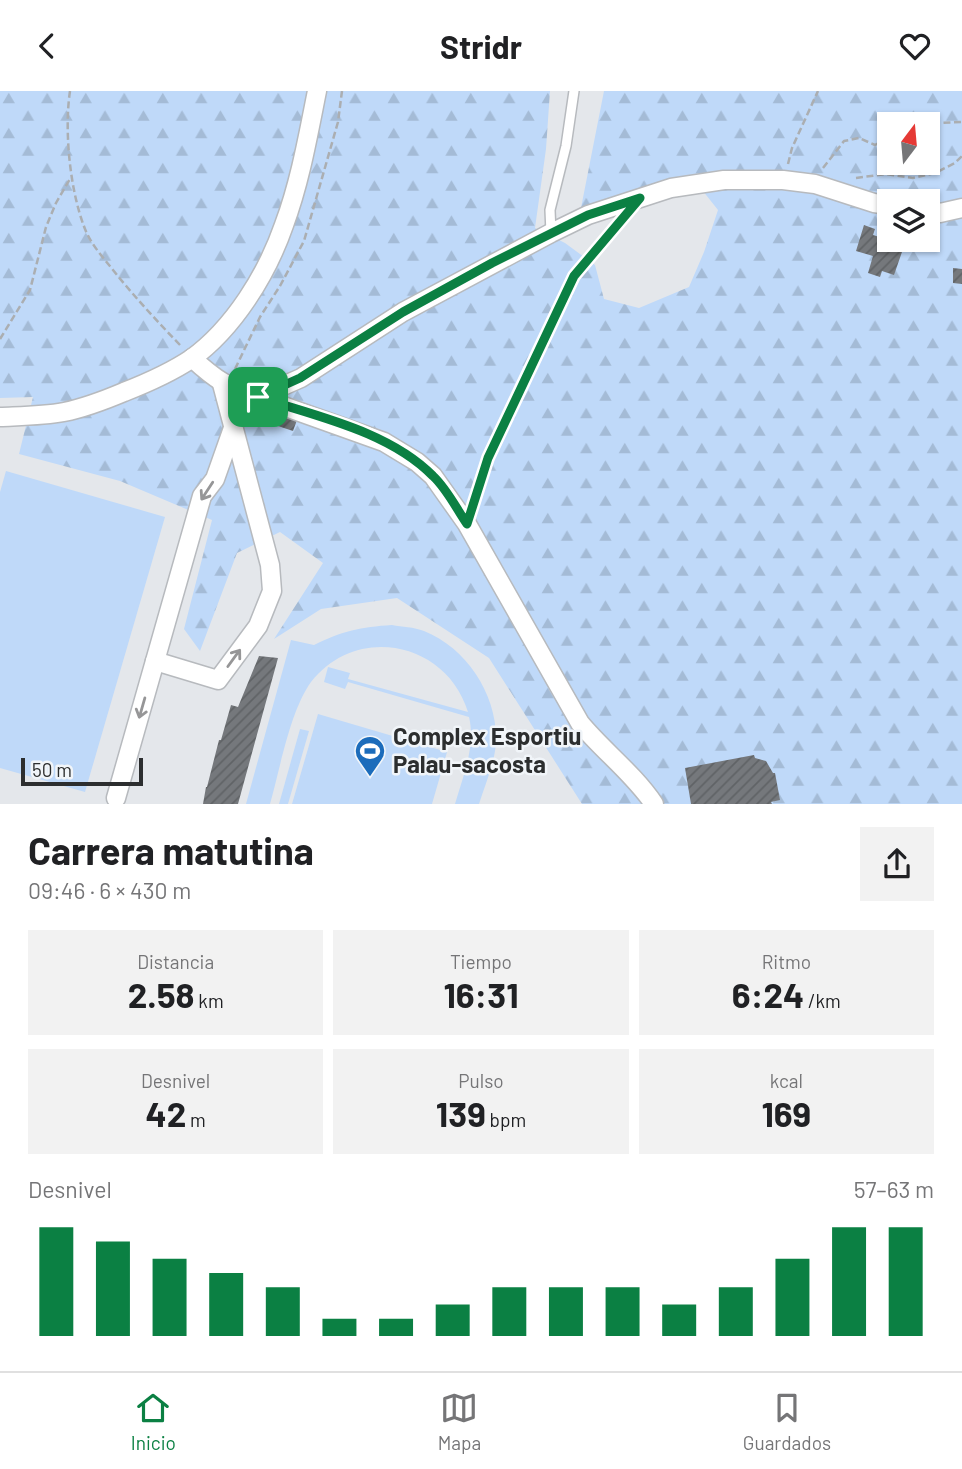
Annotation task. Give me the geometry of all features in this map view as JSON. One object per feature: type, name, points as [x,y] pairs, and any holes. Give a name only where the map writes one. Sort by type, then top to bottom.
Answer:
[{"type":"street","points":[[0,417],[63,412],[103,401],[148,382],[192,358],[225,328],[246,300],[268,262],[284,226],[299,178],[317,91]]},
{"type":"street","points":[[258,397],[300,378],[403,312],[551,233],[588,215],[671,188],[724,180],[783,180],[815,184],[877,203]]},
{"type":"street","points":[[940,213],[962,208]]},
{"type":"street","points":[[192,358],[222,384],[368,434],[403,452],[433,476],[467,524],[580,723],[598,745],[634,776],[654,804]]},
{"type":"street","points":[[155,661],[218,680],[258,626],[272,591],[270,565],[222,384]]},
{"type":"street","points":[[115,801],[202,496],[215,479],[233,428]]},
{"type":"lane","points":[[551,233],[550,210],[566,146],[574,91]]},
{"type":"path","points":[[70,91],[66,113],[72,176],[85,230],[99,253],[143,307],[192,358]]},
{"type":"path","points":[[783,180],[792,148],[818,91]]},
{"type":"path","points":[[940,123],[962,122]]},
{"type":"path","points":[[815,184],[832,155],[844,141],[859,138],[877,144]]},
{"type":"path","points":[[848,178],[886,174],[913,178],[935,173],[955,163],[962,156]]},
{"type":"path","points":[[0,339],[30,290],[46,227],[55,203],[72,176]]},
{"type":"path","points":[[467,524],[488,458],[574,276],[640,198]]},
{"type":"green space","points":[[0,91],[550,91],[546,149],[535,228],[565,243],[595,265],[604,299],[639,308],[689,287],[718,210],[695,181],[580,213],[604,91],[962,91],[962,804],[582,804],[489,658],[397,598],[321,609],[274,639],[323,563],[280,532],[237,553],[200,651],[184,629],[212,520],[120,481],[19,454],[33,397],[0,398]]},
{"type":"green space","points":[[6,471],[165,517],[85,792],[0,768],[0,492]]},
{"type":"green space","points":[[392,625],[420,630],[440,639],[466,661],[485,691],[492,708],[496,742],[492,765],[479,804],[455,804],[470,750],[469,717],[348,682],[345,689],[324,682],[328,667],[350,673],[348,679],[468,712],[457,688],[441,669],[421,656],[399,649],[375,647],[352,652],[330,663],[311,682],[291,724],[270,804],[246,804],[291,640],[314,645],[352,631]]},
{"type":"green space","name":"Complex Esportiu Palau-sacosta","points":[[318,714],[447,752],[432,804],[292,804]]},
{"type":"green space","points":[[300,729],[309,731],[288,804],[279,804]]},
{"type":"building","points":[[864,225],[875,229],[873,235],[877,236],[877,252],[902,252],[894,275],[882,271],[880,277],[868,273],[873,256],[856,251]]},
{"type":"building","points":[[953,268],[962,269],[962,284],[953,283]]},
{"type":"building","points":[[275,413],[297,420],[293,431],[272,424]]},
{"type":"building","points":[[259,656],[278,658],[238,804],[203,804],[231,705],[238,707]]},
{"type":"building","points":[[754,755],[755,758],[766,761],[775,773],[780,800],[771,802],[772,804],[691,804],[685,768]]},
{"type":"place","name":"Complex Esportiu Palau-sacosta","points":[[370,778]]},
{"type":"route","points":[[640,198],[574,276],[488,458],[467,524],[433,476],[403,452],[368,434],[258,397],[300,378],[403,312],[492,263],[588,215],[640,198]]}]
